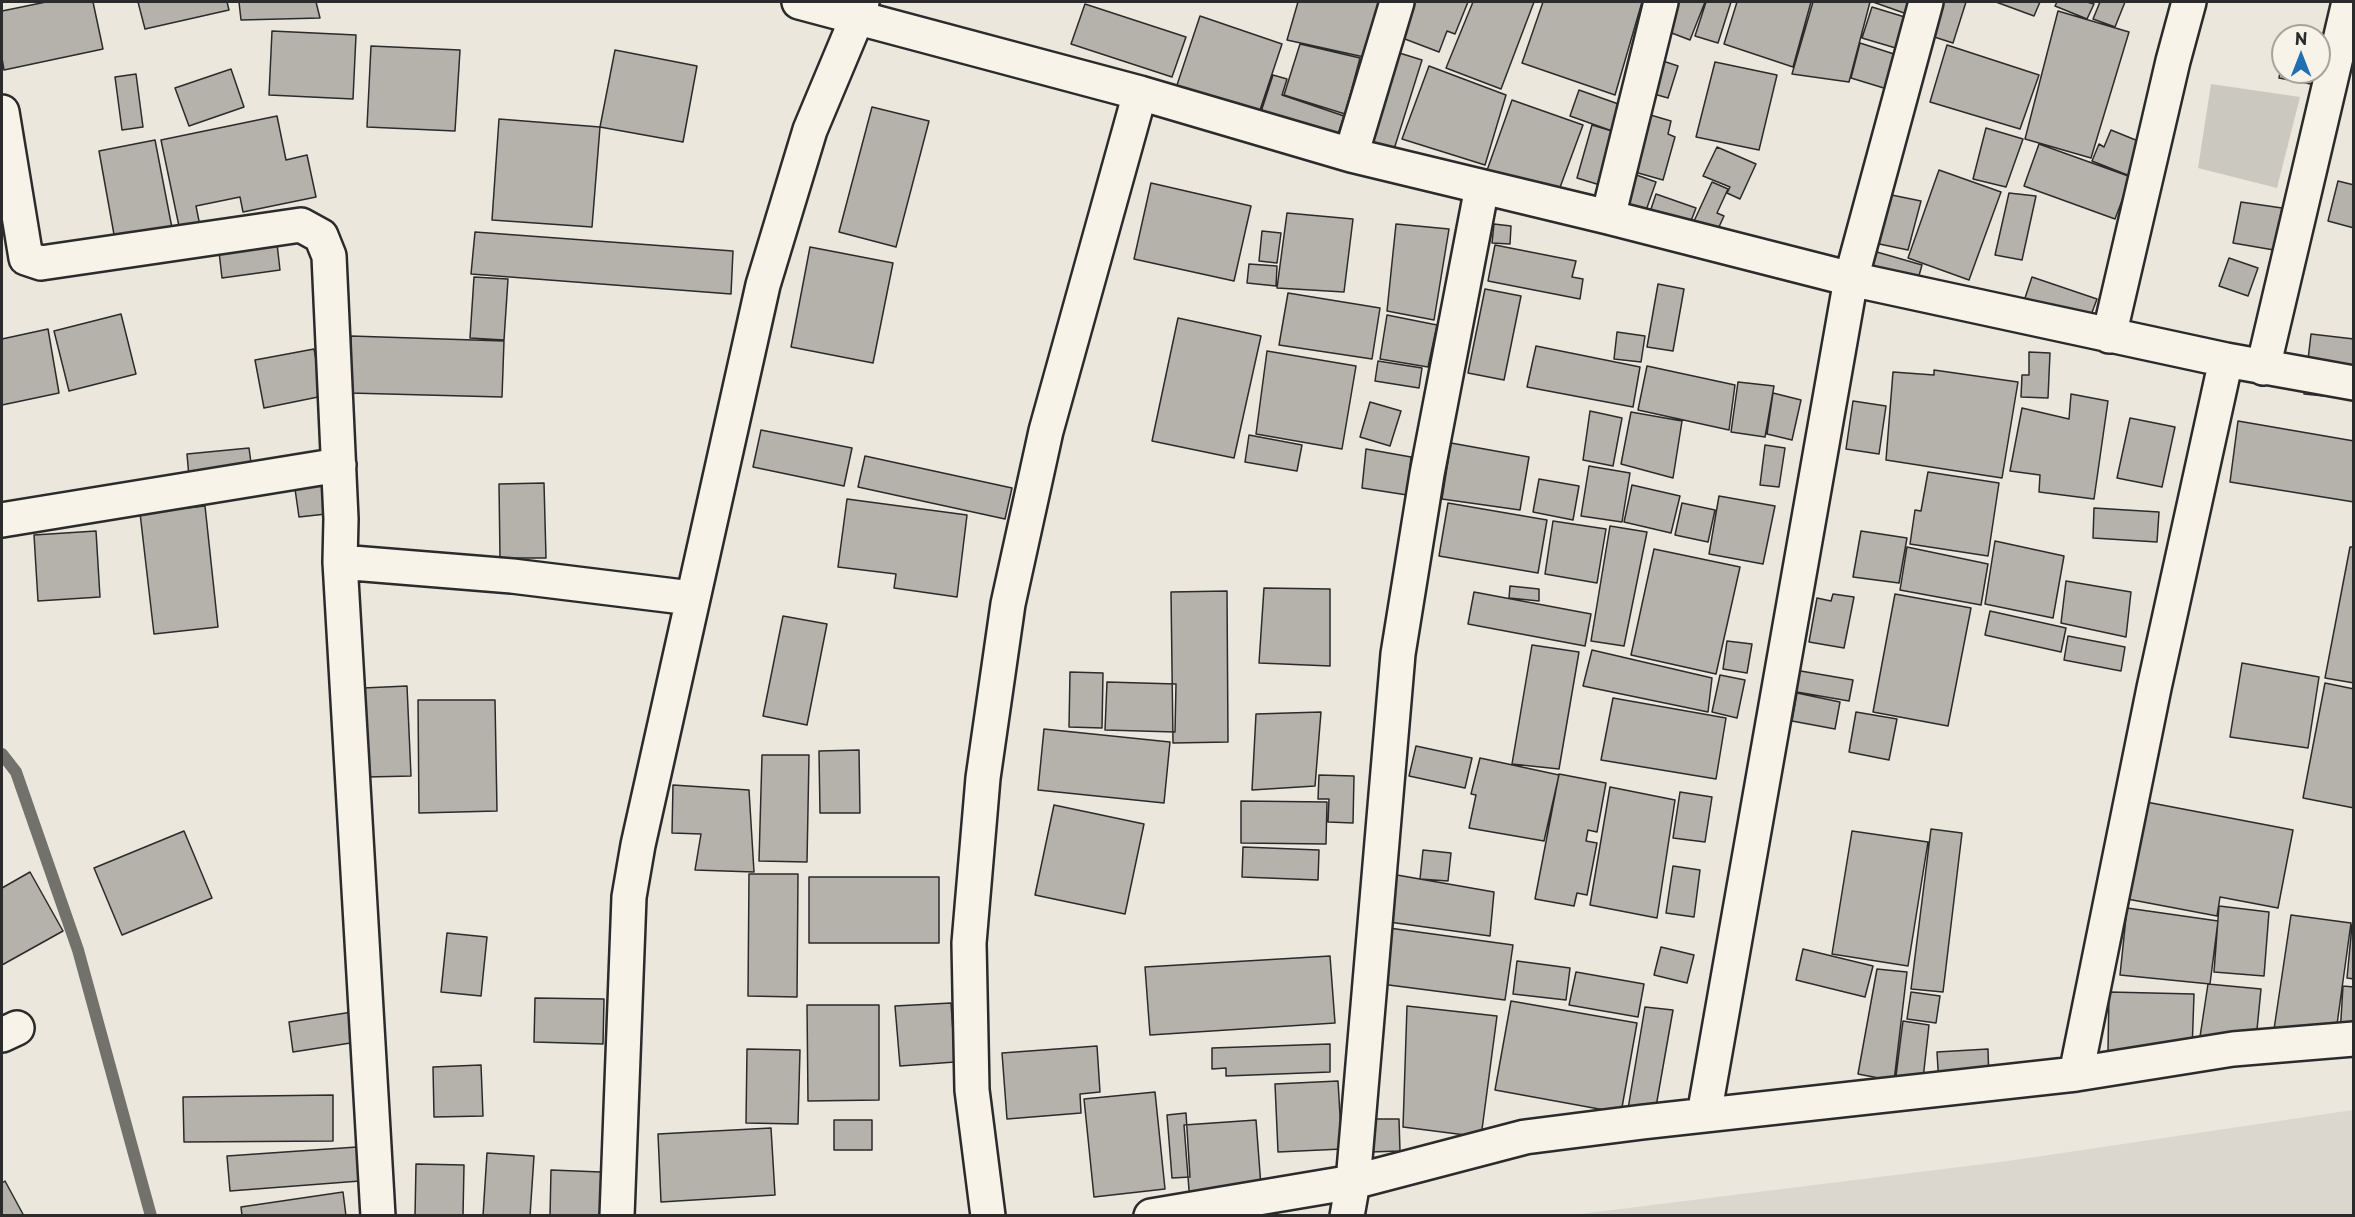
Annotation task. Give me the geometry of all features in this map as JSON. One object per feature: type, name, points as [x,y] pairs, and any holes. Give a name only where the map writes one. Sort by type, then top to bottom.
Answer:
[{"type":"street","points":[[799,2],[859,10],[1351,155],[1851,279],[2263,368],[2354,383]]},
{"type":"street","points":[[1351,155],[1397,2]]},
{"type":"street","points":[[1608,217],[1661,2]]},
{"type":"street","points":[[1704,1115],[1851,279],[1926,2]]},
{"type":"street","points":[[2109,336],[2173,61],[2189,2]]},
{"type":"street","points":[[2263,368],[2349,2]]},
{"type":"street","points":[[617,1215],[629,897],[638,845],[763,285],[810,130],[859,10]]},
{"type":"street","points":[[988,1215],[972,1090],[969,943],[983,778],[1008,604],[1046,431],[1140,93]]},
{"type":"street","points":[[2,112],[26,258],[41,263],[301,225],[321,236],[329,256],[339,465],[340,562],[378,1215]]},
{"type":"street","points":[[1347,1215],[1353,1182],[1398,654],[1427,474],[1482,187]]},
{"type":"street","points":[[2076,1074],[2154,688],[2226,360]]},
{"type":"street","points":[[2,520],[339,465]]},
{"type":"street","points":[[340,562],[512,576],[692,598]]},
{"type":"street","points":[[1151,1215],[1353,1182],[1525,1137],[2076,1074],[2233,1048],[2354,1040]]},
{"type":"shaded area","points":[[2211,84],[2300,97],[2277,188],[2198,168]]},
{"type":"shaded area","points":[[2353,1110],[2353,1215],[1572,1215],[2008,1161]]},
{"type":"building","points":[[46,2],[93,2],[103,49],[4,70],[2,11]]},
{"type":"building","points":[[138,2],[227,2],[229,10],[145,29]]},
{"type":"building","points":[[239,2],[316,2],[320,18],[241,20]]},
{"type":"building","points":[[1298,2],[1379,2],[1364,57],[1287,40]]},
{"type":"building","points":[[1410,2],[1468,2],[1455,34],[1447,31],[1439,52],[1397,36]]},
{"type":"building","points":[[1473,2],[1534,2],[1501,89],[1446,68]]},
{"type":"building","points":[[1543,2],[1642,2],[1615,95],[1522,63]]},
{"type":"building","points":[[1675,2],[1705,2],[1690,40],[1664,30]]},
{"type":"building","points":[[1706,2],[1731,2],[1718,43],[1695,36]]},
{"type":"building","points":[[1737,2],[1811,2],[1793,67],[1724,44]]},
{"type":"building","points":[[1813,2],[1870,2],[1849,82],[1792,74]]},
{"type":"building","points":[[1873,2],[1911,2],[1907,14]]},
{"type":"building","points":[[1938,2],[1966,2],[1953,43],[1928,35]]},
{"type":"building","points":[[1996,2],[2040,2],[2034,16]]},
{"type":"building","points":[[2057,2],[2094,4],[2087,19],[2055,6]]},
{"type":"building","points":[[2100,2],[2125,2],[2115,27],[2093,19]]},
{"type":"building","points":[[1085,4],[1186,37],[1172,77],[1071,44]]},
{"type":"building","points":[[1872,7],[1908,18],[1899,49],[1862,38]]},
{"type":"building","points":[[2058,11],[2129,32],[2091,158],[2025,139]]},
{"type":"building","points":[[1200,16],[1282,44],[1255,125],[1172,100]]},
{"type":"building","points":[[272,31],[356,35],[353,99],[269,95]]},
{"type":"building","points":[[1860,43],[1897,55],[1887,89],[1851,78]]},
{"type":"building","points":[[1300,44],[1360,58],[1345,114],[1284,95]]},
{"type":"building","points":[[1947,45],[2039,75],[2020,129],[1930,102]]},
{"type":"building","points":[[371,46],[460,50],[455,131],[367,127]]},
{"type":"building","points":[[615,50],[697,66],[683,142],[600,127]]},
{"type":"building","points":[[1393,51],[1422,60],[1390,162],[1363,154]]},
{"type":"building","points":[[1657,59],[1678,66],[1668,98],[1647,92]]},
{"type":"building","points":[[1715,62],[1777,75],[1759,150],[1696,137]]},
{"type":"building","points":[[1429,66],[1506,95],[1485,165],[1402,139]]},
{"type":"building","points":[[231,69],[244,107],[189,126],[175,88]]},
{"type":"building","points":[[136,74],[143,127],[122,130],[115,77]]},
{"type":"building","points":[[1273,75],[1287,79],[1282,95],[1344,116],[1335,143],[1259,118]]},
{"type":"building","points":[[1579,90],[1624,106],[1615,132],[1570,116]]},
{"type":"building","points":[[1512,100],[1583,125],[1555,201],[1485,176]]},
{"type":"building","points":[[872,107],[929,121],[896,247],[839,232]]},
{"type":"building","points":[[1647,114],[1671,121],[1668,134],[1675,137],[1663,180],[1631,171]]},
{"type":"building","points":[[277,116],[286,160],[307,155],[316,197],[243,212],[240,197],[196,206],[200,226],[180,231],[161,140]]},
{"type":"building","points":[[499,119],[600,127],[592,227],[492,220]]},
{"type":"building","points":[[1592,125],[1615,132],[1600,185],[1577,178]]},
{"type":"building","points":[[1986,128],[2023,139],[2006,187],[1973,179]]},
{"type":"building","points":[[2111,130],[2143,143],[2130,176],[2092,161],[2099,144],[2104,147]]},
{"type":"building","points":[[155,140],[172,228],[115,240],[99,151]]},
{"type":"building","points":[[2039,144],[2131,177],[2115,219],[2024,186]]},
{"type":"building","points":[[1717,147],[1756,164],[1740,199],[1727,193],[1730,187],[1703,176]]},
{"type":"building","points":[[1939,170],[2001,192],[1969,280],[1908,258]]},
{"type":"building","points":[[1631,173],[1656,182],[1643,219],[1620,210]]},
{"type":"building","points":[[2338,181],[2354,185],[2354,228],[2328,221]]},
{"type":"building","points":[[1712,182],[1728,189],[1717,213],[1724,216],[1712,242],[1689,232]]},
{"type":"building","points":[[1151,183],[1251,206],[1234,281],[1134,259]]},
{"type":"building","points":[[1877,192],[1921,201],[1908,250],[1865,241]]},
{"type":"building","points":[[2009,193],[2036,196],[2022,260],[1995,255]]},
{"type":"building","points":[[1656,194],[1696,208],[1686,234],[1647,221]]},
{"type":"building","points":[[2241,202],[2282,208],[2274,250],[2233,243]]},
{"type":"building","points":[[1287,213],[1353,219],[1344,292],[1277,288]]},
{"type":"building","points":[[1396,224],[1449,229],[1434,320],[1387,311]]},
{"type":"building","points":[[1494,224],[1511,226],[1510,244],[1492,243]]},
{"type":"building","points":[[275,226],[280,270],[222,278],[217,234]]},
{"type":"building","points":[[1262,231],[1281,233],[1277,263],[1259,261]]},
{"type":"building","points":[[475,232],[733,251],[731,294],[471,274]]},
{"type":"building","points":[[1495,245],[1576,261],[1572,277],[1583,279],[1580,299],[1488,281]]},
{"type":"building","points":[[810,247],[893,263],[873,363],[791,347]]},
{"type":"building","points":[[1863,248],[1922,265],[1914,293],[1856,279]]},
{"type":"building","points":[[2229,258],[2258,268],[2248,296],[2219,286]]},
{"type":"building","points":[[1249,264],[1277,266],[1276,286],[1247,283]]},
{"type":"building","points":[[474,277],[508,279],[504,340],[470,338]]},
{"type":"building","points":[[2032,277],[2097,299],[2087,326],[2022,307]]},
{"type":"building","points":[[1658,284],[1684,289],[1673,351],[1647,347]]},
{"type":"building","points":[[1485,289],[1521,296],[1504,380],[1468,373]]},
{"type":"building","points":[[1288,293],[1380,308],[1372,359],[1279,345]]},
{"type":"building","points":[[121,314],[136,374],[69,391],[54,331]]},
{"type":"building","points":[[1387,315],[1437,325],[1428,367],[1380,359]]},
{"type":"building","points":[[1178,318],[1261,336],[1234,458],[1152,441]]},
{"type":"building","points":[[48,329],[59,393],[2,405],[2,339]]},
{"type":"building","points":[[1617,332],[1645,336],[1641,362],[1614,359]]},
{"type":"building","points":[[2311,334],[2354,339],[2354,399],[2304,394]]},
{"type":"building","points":[[351,336],[504,341],[502,397],[349,393]]},
{"type":"building","points":[[1536,346],[1640,367],[1633,407],[1527,387]]},
{"type":"building","points":[[314,349],[323,396],[264,408],[255,360]]},
{"type":"building","points":[[1267,351],[1356,366],[1342,449],[1256,434]]},
{"type":"building","points":[[2029,352],[2050,353],[2048,398],[2021,397],[2022,375],[2029,375]]},
{"type":"building","points":[[1378,361],[1422,368],[1419,388],[1375,381]]},
{"type":"building","points":[[1647,366],[1735,385],[1729,430],[1638,410]]},
{"type":"building","points":[[1934,370],[2018,382],[2002,478],[1886,460],[1893,372],[1934,375]]},
{"type":"building","points":[[1738,382],[1774,386],[1765,437],[1731,432]]},
{"type":"building","points":[[1773,393],[1801,400],[1792,440],[1767,434]]},
{"type":"building","points":[[2071,394],[2108,401],[2094,499],[2039,492],[2040,475],[2010,471],[2022,408],[2069,419]]},
{"type":"building","points":[[1853,401],[1886,406],[1879,454],[1846,449]]},
{"type":"building","points":[[1370,402],[1401,411],[1390,446],[1360,437]]},
{"type":"building","points":[[1590,411],[1622,418],[1613,466],[1583,460]]},
{"type":"building","points":[[1631,412],[1682,421],[1673,478],[1621,464]]},
{"type":"building","points":[[2130,418],[2175,427],[2162,487],[2117,478]]},
{"type":"building","points":[[2238,421],[2354,441],[2354,502],[2230,482]]},
{"type":"building","points":[[761,430],[852,448],[844,486],[753,467]]},
{"type":"building","points":[[1249,435],[1302,445],[1297,471],[1245,462]]},
{"type":"building","points":[[1451,443],[1529,457],[1520,510],[1442,499]]},
{"type":"building","points":[[1765,445],[1785,448],[1779,487],[1760,485]]},
{"type":"building","points":[[249,448],[252,470],[189,477],[187,454]]},
{"type":"building","points":[[1366,449],[1411,457],[1407,495],[1362,488]]},
{"type":"building","points":[[865,456],[1012,488],[1005,519],[858,487]]},
{"type":"building","points":[[1589,466],[1630,473],[1622,522],[1581,516]]},
{"type":"building","points":[[329,470],[335,513],[299,517],[293,475]]},
{"type":"building","points":[[1928,472],[1999,483],[1988,556],[1910,544],[1915,510],[1921,511]]},
{"type":"building","points":[[1539,479],[1579,486],[1573,520],[1533,512]]},
{"type":"building","points":[[544,483],[546,558],[500,558],[499,484]]},
{"type":"building","points":[[1632,485],[1680,496],[1671,533],[1624,522]]},
{"type":"building","points":[[1719,496],[1775,506],[1763,564],[1709,554]]},
{"type":"building","points":[[847,499],[967,515],[957,597],[894,588],[896,574],[838,567]]},
{"type":"building","points":[[1448,503],[1547,520],[1538,573],[1439,556]]},
{"type":"building","points":[[1682,503],[1715,510],[1708,542],[1675,535]]},
{"type":"building","points":[[205,506],[218,627],[154,634],[140,513]]},
{"type":"building","points":[[2094,508],[2159,512],[2157,542],[2093,538]]},
{"type":"building","points":[[1553,521],[1606,529],[1597,583],[1545,574]]},
{"type":"building","points":[[1610,526],[1647,532],[1624,646],[1591,641]]},
{"type":"building","points":[[96,531],[100,597],[38,601],[34,535]]},
{"type":"building","points":[[1861,531],[1907,538],[1899,583],[1853,577]]},
{"type":"building","points":[[1995,541],[2064,556],[2053,618],[1985,604]]},
{"type":"building","points":[[1907,547],[1988,564],[1981,605],[1900,590]]},
{"type":"building","points":[[2350,547],[2354,547],[2354,683],[2325,678]]},
{"type":"building","points":[[1654,549],[1740,567],[1716,674],[1631,655]]},
{"type":"building","points":[[2066,581],[2131,592],[2126,637],[2061,623]]},
{"type":"building","points":[[1510,586],[1539,589],[1539,601],[1509,598]]},
{"type":"building","points":[[1264,588],[1330,589],[1330,666],[1259,663]]},
{"type":"building","points":[[1227,591],[1228,742],[1173,743],[1171,592]]},
{"type":"building","points":[[1474,592],[1591,614],[1585,646],[1468,624]]},
{"type":"building","points":[[1833,594],[1854,597],[1844,648],[1809,642],[1817,598],[1831,601]]},
{"type":"building","points":[[1895,594],[1971,608],[1948,726],[1873,712]]},
{"type":"building","points":[[1990,611],[2066,628],[2061,652],[1985,635]]},
{"type":"building","points":[[783,616],[827,624],[807,725],[763,716]]},
{"type":"building","points":[[2068,636],[2125,647],[2121,671],[2064,660]]},
{"type":"building","points":[[1727,641],[1752,644],[1747,673],[1723,669]]},
{"type":"building","points":[[1532,645],[1579,652],[1559,769],[1512,764]]},
{"type":"building","points":[[1592,650],[1712,678],[1708,712],[1583,686]]},
{"type":"building","points":[[2242,663],[2319,677],[2308,748],[2230,737]]},
{"type":"building","points":[[1795,670],[1853,680],[1849,701],[1791,691]]},
{"type":"building","points":[[1070,672],[1103,673],[1102,728],[1069,727]]},
{"type":"building","points":[[1720,675],[1745,680],[1737,718],[1712,712]]},
{"type":"building","points":[[1107,682],[1176,684],[1175,732],[1105,730]]},
{"type":"building","points":[[2325,683],[2354,689],[2354,808],[2303,798]]},
{"type":"building","points":[[407,686],[411,776],[367,777],[363,688]]},
{"type":"building","points":[[1797,693],[1840,702],[1835,729],[1792,721]]},
{"type":"building","points":[[1613,698],[1726,718],[1716,779],[1601,760]]},
{"type":"building","points":[[418,700],[495,700],[497,811],[419,813]]},
{"type":"building","points":[[1321,712],[1315,786],[1252,790],[1256,714]]},
{"type":"building","points":[[1856,712],[1897,719],[1889,760],[1849,752]]},
{"type":"building","points":[[1044,729],[1170,742],[1164,803],[1038,790]]},
{"type":"building","points":[[1416,746],[1472,758],[1465,788],[1409,776]]},
{"type":"building","points":[[859,750],[860,813],[820,813],[819,751]]},
{"type":"building","points":[[762,755],[809,755],[807,862],[759,861]]},
{"type":"building","points":[[1480,758],[1559,775],[1544,841],[1469,828],[1476,795],[1471,794]]},
{"type":"building","points":[[1559,774],[1606,783],[1597,832],[1588,830],[1586,841],[1597,843],[1587,895],[1577,893],[1574,906],[1535,899]]},
{"type":"building","points":[[1319,775],[1354,776],[1353,823],[1328,822],[1329,799],[1318,799]]},
{"type":"building","points":[[673,785],[749,790],[754,872],[695,870],[701,834],[672,833]]},
{"type":"building","points":[[1610,787],[1675,800],[1657,918],[1590,905]]},
{"type":"building","points":[[1680,792],[1712,797],[1705,842],[1673,838]]},
{"type":"building","points":[[1241,801],[1327,802],[1326,844],[1241,843]]},
{"type":"building","points":[[2141,801],[2293,830],[2278,908],[2220,897],[2217,916],[2122,898]]},
{"type":"building","points":[[1054,805],[1144,824],[1125,914],[1035,895]]},
{"type":"building","points":[[1931,829],[1962,833],[1943,992],[1911,989]]},
{"type":"building","points":[[184,831],[212,898],[122,935],[94,868]]},
{"type":"building","points":[[1852,831],[1928,842],[1908,966],[1832,954]]},
{"type":"building","points":[[1243,847],[1319,850],[1318,880],[1242,877]]},
{"type":"building","points":[[1423,850],[1451,853],[1448,881],[1420,879]]},
{"type":"building","points":[[1673,866],[1700,870],[1694,917],[1666,913]]},
{"type":"building","points":[[30,872],[63,931],[2,965],[2,888]]},
{"type":"building","points":[[749,874],[798,874],[797,997],[748,996]]},
{"type":"building","points":[[1397,875],[1494,892],[1490,936],[1389,922]]},
{"type":"building","points":[[809,877],[939,877],[939,943],[809,943]]},
{"type":"building","points":[[2219,906],[2269,912],[2264,976],[2214,972]]},
{"type":"building","points":[[2127,908],[2218,921],[2210,984],[2120,975]]},
{"type":"building","points":[[2291,915],[2351,923],[2335,1039],[2273,1036]]},
{"type":"building","points":[[2352,925],[2354,925],[2354,979],[2347,978]]},
{"type":"building","points":[[1389,928],[1513,945],[1505,1000],[1381,984]]},
{"type":"building","points":[[447,933],[487,937],[481,996],[441,992]]},
{"type":"building","points":[[1661,947],[1694,955],[1687,983],[1654,975]]},
{"type":"building","points":[[1803,949],[1873,966],[1865,997],[1796,980]]},
{"type":"building","points":[[1330,956],[1335,1023],[1150,1035],[1145,967]]},
{"type":"building","points":[[1517,961],[1570,968],[1566,1000],[1513,994]]},
{"type":"building","points":[[1877,969],[1907,972],[1894,1081],[1858,1074]]},
{"type":"building","points":[[1576,972],[1644,984],[1638,1017],[1569,1005]]},
{"type":"building","points":[[2208,984],[2261,989],[2254,1060],[2198,1050]]},
{"type":"building","points":[[2343,986],[2354,987],[2354,1035],[2340,1035]]},
{"type":"building","points":[[1911,992],[1940,996],[1936,1023],[1907,1019]]},
{"type":"building","points":[[2109,992],[2194,994],[2192,1052],[2108,1051]]},
{"type":"building","points":[[535,998],[604,999],[603,1044],[534,1042]]},
{"type":"building","points":[[1511,1001],[1637,1023],[1621,1113],[1495,1090]]},
{"type":"building","points":[[951,1003],[955,1062],[900,1066],[895,1006]]},
{"type":"building","points":[[807,1005],[879,1005],[879,1100],[808,1101]]},
{"type":"building","points":[[1407,1006],[1497,1016],[1481,1137],[1403,1127]]},
{"type":"building","points":[[1645,1007],[1673,1010],[1654,1118],[1627,1115]]},
{"type":"building","points":[[352,1012],[357,1042],[293,1052],[289,1022]]},
{"type":"building","points":[[1903,1021],[1929,1025],[1923,1079],[1896,1076]]},
{"type":"building","points":[[1330,1044],[1330,1072],[1226,1076],[1226,1068],[1212,1069],[1212,1048]]},
{"type":"building","points":[[1097,1046],[1100,1092],[1080,1094],[1081,1113],[1007,1119],[1002,1053]]},
{"type":"building","points":[[747,1049],[800,1050],[798,1124],[746,1123]]},
{"type":"building","points":[[1988,1049],[1989,1083],[1939,1086],[1937,1052]]},
{"type":"building","points":[[481,1065],[483,1116],[434,1117],[433,1067]]},
{"type":"building","points":[[1338,1081],[1342,1149],[1278,1152],[1275,1084]]},
{"type":"building","points":[[1155,1092],[1165,1189],[1094,1197],[1084,1099]]},
{"type":"building","points":[[333,1095],[333,1141],[184,1142],[183,1097]]},
{"type":"building","points":[[1186,1113],[1190,1177],[1172,1178],[1167,1115]]},
{"type":"building","points":[[1369,1119],[1399,1119],[1400,1151],[1370,1152]]},
{"type":"building","points":[[834,1120],[872,1120],[872,1150],[834,1150]]},
{"type":"building","points":[[1256,1120],[1263,1213],[1191,1216],[1184,1125]]},
{"type":"building","points":[[771,1128],[775,1195],[661,1202],[658,1134]]},
{"type":"building","points":[[357,1147],[360,1181],[230,1191],[227,1156]]},
{"type":"building","points":[[487,1153],[534,1156],[530,1216],[483,1216]]},
{"type":"building","points":[[416,1164],[464,1165],[463,1216],[415,1216]]},
{"type":"building","points":[[551,1170],[601,1172],[600,1216],[550,1216]]},
{"type":"building","points":[[5,1181],[24,1216],[2,1216],[2,1183]]},
{"type":"building","points":[[343,1192],[346,1216],[242,1216],[241,1207]]},
{"type":"waterway","points":[[2,754],[16,772],[78,950],[151,1216]]}]
